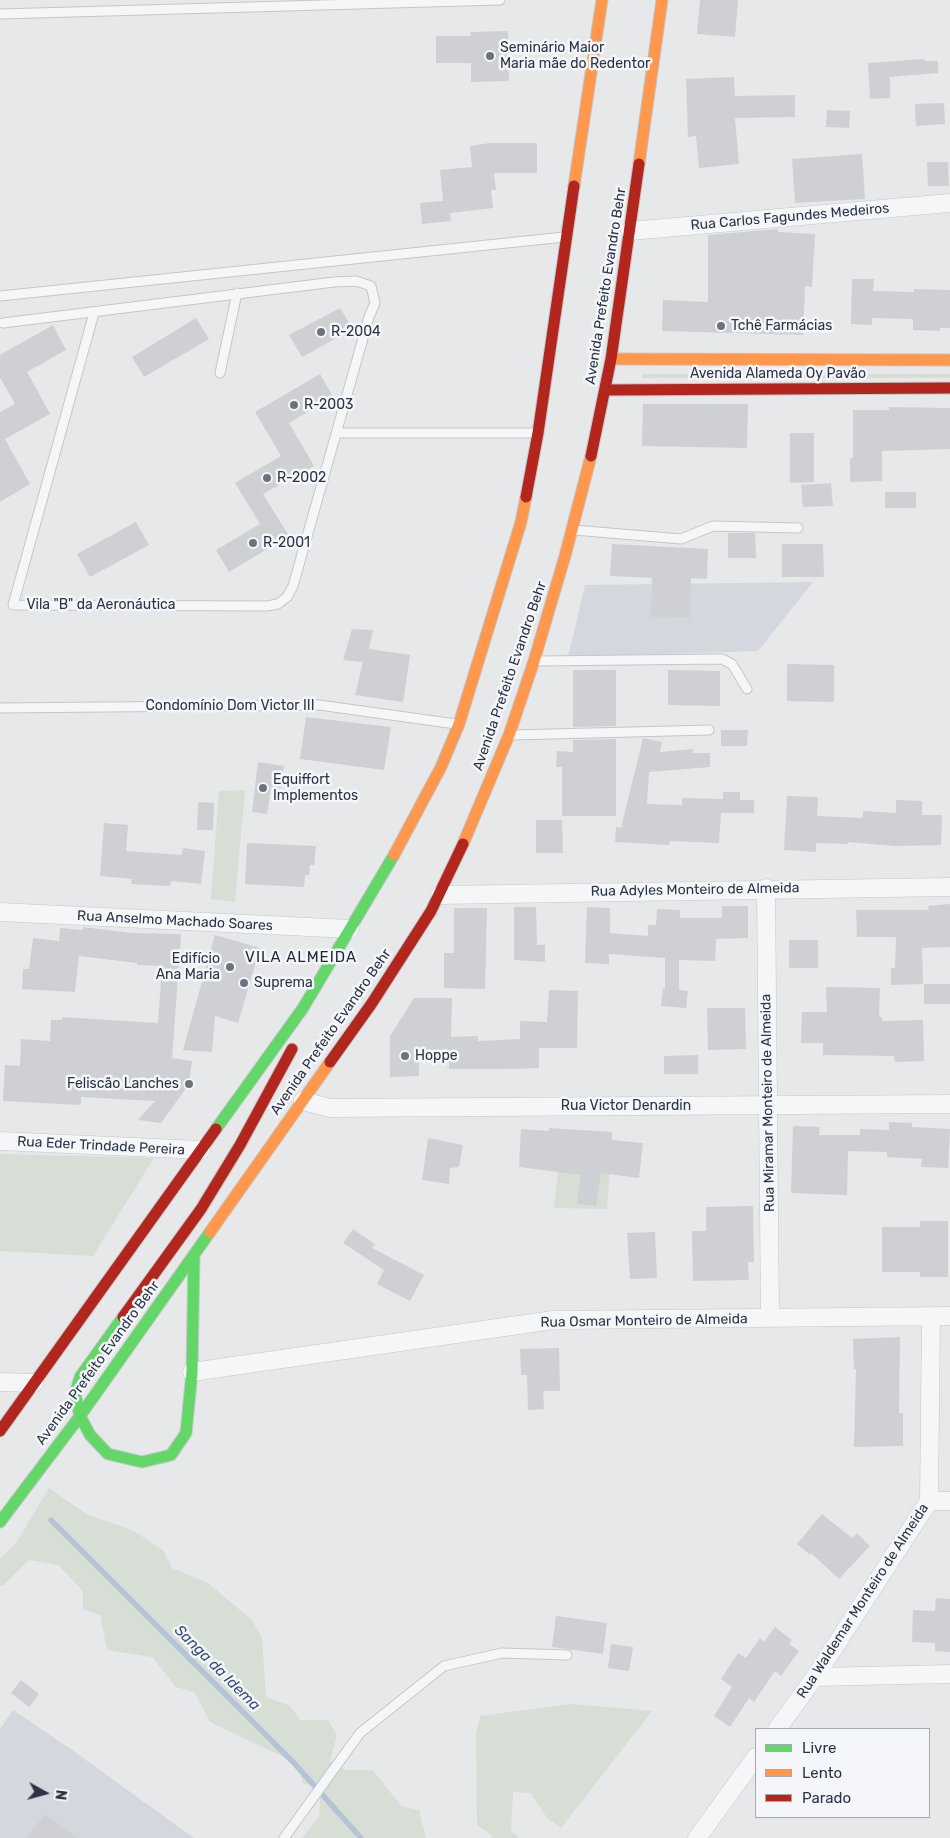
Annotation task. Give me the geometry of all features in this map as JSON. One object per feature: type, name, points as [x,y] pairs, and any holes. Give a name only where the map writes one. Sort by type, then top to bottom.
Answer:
[{"type":"main road","points":[[0,1431],[303,1008],[417,814],[459,724],[521,522],[538,433],[602,0]]},
{"type":"main road","points":[[649,0],[655,48]]},
{"type":"main road","name":"Avenida Prefeito Evandro Behr","points":[[0,1522],[80,1416],[372,1003],[431,911],[470,829],[509,735],[534,661],[573,530],[611,359],[662,0]]},
{"type":"main road","name":"Avenida Alameda Oy Pavão","points":[[611,359],[950,360]]},
{"type":"main road","name":"Avenida Alameda Oy Pavão","points":[[605,390],[950,388]]},
{"type":"main road","points":[[194,1255],[192,1372],[186,1433],[171,1455],[142,1462],[108,1454],[90,1435],[80,1416],[75,1394],[80,1377],[201,1209],[240,1145],[300,1034],[303,1008]]},
{"type":"street","name":"Rua Carlos Fagundes Medeiros","points":[[630,231],[950,203]]},
{"type":"street","name":"Rua Adyles Monteiro de Almeida","points":[[440,895],[950,886]]},
{"type":"street","name":"Rua Miramar Monteiro de Almeida","points":[[766,888],[770,1318]]},
{"type":"street","name":"Rua Anselmo Machado Soares","points":[[0,912],[350,930]]},
{"type":"street","name":"Rua Victor Denardin","points":[[303,1101],[330,1108],[950,1104]]},
{"type":"street","name":"Rua Eder Trindade Pereira","points":[[0,1141],[201,1150]]},
{"type":"street","name":"Rua Waldemar Monteiro de Almeida","points":[[778,1728],[815,1677],[929,1501],[930,1316]]},
{"type":"street","name":"Rua Osmar Monteiro de Almeida","points":[[192,1372],[553,1320],[950,1316]]},
{"type":"street","points":[[0,1382],[34,1383]]},
{"type":"street","points":[[929,1501],[950,1501]]},
{"type":"street","points":[[815,1677],[950,1674]]},
{"type":"street","points":[[697,1838],[755,1758]]},
{"type":"lane","points":[[0,14],[500,0]]},
{"type":"lane","points":[[0,296],[567,237]]},
{"type":"lane","name":"Vila \"B\" da Aeronáutica","points":[[3,323],[334,282],[356,281],[371,286],[376,303],[369,316],[294,586],[287,598],[278,604],[267,606],[13,605],[94,313]]},
{"type":"lane","points":[[220,373],[237,293]]},
{"type":"lane","points":[[338,433],[538,433]]},
{"type":"lane","points":[[573,530],[681,539],[713,526],[798,528]]},
{"type":"lane","points":[[534,661],[722,659],[732,664],[747,689]]},
{"type":"lane","name":"Condomínio Dom Victor III","points":[[0,708],[319,705],[459,724]]},
{"type":"lane","points":[[509,735],[709,730]]},
{"type":"lane","points":[[284,1838],[360,1733],[444,1666],[502,1653],[568,1656]]},
{"type":"shaded area","points":[[642,374],[950,374],[950,378],[642,378]]},
{"type":"shaded area","points":[[813,582],[758,651],[568,657],[585,585]]},
{"type":"shaded area","points":[[245,790],[235,902],[211,899],[219,791]]},
{"type":"shaded area","points":[[561,1141],[612,1142],[607,1209],[554,1208]]},
{"type":"shaded area","points":[[0,1154],[154,1158],[93,1256],[0,1251]]},
{"type":"shaded area","points":[[49,1488],[88,1515],[132,1530],[163,1550],[172,1568],[208,1583],[252,1620],[262,1638],[266,1697],[290,1706],[300,1720],[328,1720],[337,1735],[330,1761],[346,1770],[373,1770],[401,1806],[419,1810],[426,1838],[302,1838],[319,1817],[321,1790],[303,1783],[298,1764],[210,1722],[194,1692],[176,1687],[152,1657],[107,1650],[100,1615],[83,1609],[83,1591],[58,1565],[29,1560],[3,1586],[0,1586],[0,1559],[16,1543]]},
{"type":"shaded area","points":[[571,1704],[652,1711],[561,1828],[547,1818],[531,1793],[513,1792],[511,1831],[520,1838],[491,1838],[492,1835],[477,1825],[476,1734],[480,1716]]},
{"type":"shaded area","points":[[13,1710],[194,1838],[0,1838],[0,1729]]},
{"type":"building","points":[[700,0],[738,0],[735,37],[697,34]]},
{"type":"building","name":"Seminário Maior Maria mãe do Redentor","points":[[508,31],[509,81],[471,82],[471,63],[436,63],[436,36],[471,36],[470,32]]},
{"type":"building","points":[[924,59],[925,61],[938,61],[938,73],[890,77],[890,98],[870,99],[868,63]]},
{"type":"building","points":[[734,77],[735,96],[795,95],[795,117],[735,118],[739,164],[699,168],[696,136],[688,137],[686,79]]},
{"type":"building","points":[[944,103],[945,124],[916,126],[915,104]]},
{"type":"building","points":[[827,110],[850,111],[849,128],[826,127]]},
{"type":"building","points":[[490,143],[537,143],[537,173],[494,173],[496,190],[491,190],[493,208],[450,213],[451,221],[422,224],[420,203],[443,201],[440,170],[472,167],[470,146]]},
{"type":"building","points":[[862,154],[865,199],[795,203],[792,159]]},
{"type":"building","points":[[927,162],[948,162],[949,186],[928,186]]},
{"type":"building","points":[[778,229],[778,232],[815,234],[812,287],[805,286],[803,335],[662,331],[663,300],[708,302],[708,235]]},
{"type":"building","points":[[852,279],[874,279],[873,291],[914,292],[914,289],[950,290],[950,328],[940,328],[940,331],[913,330],[913,319],[872,318],[872,325],[851,324]]},
{"type":"building","name":"R-2004","points":[[340,308],[353,329],[302,357],[289,335]]},
{"type":"building","points":[[196,318],[209,339],[144,377],[132,357]]},
{"type":"building","points":[[53,325],[66,350],[27,372],[50,414],[5,439],[30,484],[0,502],[0,412],[15,404],[0,377],[0,355]]},
{"type":"building","points":[[320,374],[333,397],[289,423],[314,466],[263,494],[289,536],[229,572],[216,550],[260,524],[235,483],[281,456],[255,412]]},
{"type":"building","points":[[643,404],[748,404],[747,448],[642,446]]},
{"type":"building","points":[[889,407],[950,408],[950,449],[882,451],[882,481],[850,482],[850,458],[853,458],[853,410],[889,410]]},
{"type":"building","points":[[790,433],[814,433],[814,482],[790,483]]},
{"type":"building","points":[[831,483],[833,506],[803,507],[801,485]]},
{"type":"building","points":[[885,492],[916,492],[916,508],[885,508]]},
{"type":"building","points":[[136,522],[149,545],[90,577],[77,554]]},
{"type":"building","points":[[728,533],[755,533],[756,558],[728,558]]},
{"type":"building","points":[[612,544],[708,549],[707,579],[691,578],[690,618],[651,617],[652,578],[610,576]]},
{"type":"building","points":[[782,544],[823,544],[824,577],[782,577]]},
{"type":"building","points":[[352,629],[373,630],[369,649],[410,655],[403,702],[355,695],[363,662],[343,660]]},
{"type":"building","points":[[787,664],[834,665],[834,702],[787,701]]},
{"type":"building","points":[[573,670],[616,670],[616,726],[573,727]]},
{"type":"building","points":[[668,670],[720,671],[720,706],[668,705]]},
{"type":"building","points":[[306,717],[391,727],[384,770],[300,759]]},
{"type":"building","points":[[721,730],[748,730],[747,746],[721,746]]},
{"type":"building","points":[[643,738],[662,742],[660,752],[693,749],[693,753],[710,753],[710,767],[649,772],[647,804],[682,805],[682,798],[723,799],[723,792],[740,792],[740,800],[754,800],[754,813],[721,813],[719,843],[670,841],[669,845],[615,842],[616,827],[621,828]]},
{"type":"building","points":[[616,739],[616,816],[562,816],[562,767],[556,767],[557,751],[573,752],[573,740]]},
{"type":"building","name":"Equiffort Implementos","points":[[258,762],[284,766],[281,788],[271,787],[267,814],[252,812]]},
{"type":"building","points":[[787,796],[818,797],[817,816],[863,818],[863,811],[896,813],[896,800],[922,801],[922,815],[942,815],[941,845],[895,846],[848,842],[848,844],[816,843],[816,852],[784,850]]},
{"type":"building","points":[[198,802],[214,803],[213,830],[197,830]]},
{"type":"building","points":[[536,820],[562,820],[563,853],[536,853]]},
{"type":"building","points":[[104,823],[128,825],[126,851],[182,855],[183,848],[205,851],[201,884],[171,881],[170,886],[131,884],[132,879],[100,876]]},
{"type":"building","points":[[247,843],[316,846],[314,865],[310,865],[309,875],[305,875],[304,887],[245,884]]},
{"type":"building","points":[[950,904],[950,947],[922,948],[923,984],[891,985],[891,968],[895,968],[896,937],[857,937],[856,910],[929,910],[928,906]]},
{"type":"building","points":[[722,906],[748,906],[748,938],[716,939],[715,961],[679,960],[679,990],[688,991],[686,1008],[661,1006],[663,988],[665,989],[665,958],[609,954],[609,964],[585,963],[587,907],[610,908],[610,933],[648,936],[648,925],[656,925],[657,909],[680,910],[680,918],[722,918]]},
{"type":"building","points":[[514,907],[536,907],[537,945],[545,945],[545,962],[514,960]]},
{"type":"building","points":[[454,908],[487,908],[485,989],[444,988],[444,953],[454,953]]},
{"type":"building","points":[[83,927],[132,933],[181,934],[172,1058],[192,1061],[189,1084],[161,1123],[138,1120],[155,1101],[81,1097],[81,1105],[3,1101],[5,1065],[20,1066],[21,1039],[50,1041],[51,1020],[62,1020],[62,1017],[158,1023],[162,966],[137,965],[137,963],[79,956],[75,992],[22,989],[23,969],[29,969],[33,938],[59,941],[60,928],[83,930]]},
{"type":"building","name":"Edifício Ana Maria","points":[[215,935],[260,948],[238,1023],[215,1016],[212,1052],[183,1050]]},
{"type":"building","points":[[789,940],[818,940],[818,968],[789,968]]},
{"type":"building","points":[[924,984],[950,984],[950,1004],[924,1004]]},
{"type":"building","points":[[826,987],[880,988],[879,1017],[882,1017],[882,1021],[923,1020],[924,1061],[895,1062],[894,1056],[823,1055],[823,1043],[801,1043],[802,1012],[827,1012]]},
{"type":"building","points":[[549,990],[578,991],[577,1048],[539,1048],[539,1068],[449,1069],[449,1056],[419,1054],[419,1076],[390,1077],[390,1036],[414,998],[452,998],[451,1037],[478,1036],[478,1041],[520,1039],[520,1021],[547,1022]]},
{"type":"building","points":[[707,1008],[745,1008],[746,1049],[708,1050]]},
{"type":"building","points":[[698,1055],[698,1074],[664,1074],[664,1056]]},
{"type":"building","points":[[889,1122],[912,1123],[912,1127],[950,1129],[948,1168],[921,1167],[922,1159],[887,1157],[887,1152],[848,1151],[847,1195],[791,1193],[793,1126],[820,1127],[819,1135],[860,1135],[860,1129],[889,1130]]},
{"type":"building","points":[[549,1128],[612,1132],[612,1140],[643,1143],[639,1178],[601,1173],[596,1206],[577,1204],[581,1175],[519,1167],[521,1129],[549,1131]]},
{"type":"building","points":[[428,1138],[463,1145],[459,1167],[450,1168],[449,1184],[422,1180]]},
{"type":"building","points":[[753,1206],[754,1262],[748,1262],[749,1280],[693,1281],[692,1231],[706,1231],[706,1207]]},
{"type":"building","points":[[920,1221],[948,1221],[948,1277],[920,1277],[920,1272],[882,1272],[882,1227],[920,1227]]},
{"type":"building","points":[[353,1229],[375,1244],[372,1248],[424,1275],[410,1301],[377,1284],[384,1270],[343,1243]]},
{"type":"building","points":[[655,1232],[657,1278],[630,1279],[627,1233]]},
{"type":"building","points":[[900,1337],[899,1413],[903,1413],[903,1446],[854,1447],[856,1369],[854,1369],[853,1339]]},
{"type":"building","points":[[559,1348],[560,1391],[543,1391],[544,1409],[528,1410],[527,1375],[521,1375],[520,1349]]},
{"type":"building","points":[[822,1514],[852,1538],[857,1533],[870,1546],[839,1579],[811,1553],[810,1555],[797,1544]]},
{"type":"building","points":[[936,1598],[950,1599],[950,1652],[935,1651],[935,1643],[912,1642],[913,1610],[935,1611]]},
{"type":"building","points":[[556,1616],[607,1623],[603,1654],[552,1647]]},
{"type":"building","points":[[775,1627],[792,1640],[789,1644],[799,1651],[781,1676],[775,1671],[754,1702],[749,1698],[730,1727],[714,1716],[732,1687],[721,1679],[738,1653],[746,1658],[760,1638],[764,1642]]},
{"type":"building","points":[[611,1644],[633,1647],[629,1671],[608,1668]]},
{"type":"building","points":[[21,1680],[39,1694],[29,1707],[11,1693]]},
{"type":"building","points":[[45,1814],[78,1838],[27,1838]]},
{"type":"waterway","name":"Sanga da Idema","points":[[51,1520],[294,1763],[361,1838]]},
{"type":"traffic: fast","points":[[216,1129],[303,1008],[394,855]]},
{"type":"traffic: fast","points":[[0,1522],[80,1416],[210,1232]]},
{"type":"traffic: fast","points":[[123,1317],[80,1377],[75,1394],[80,1416],[90,1435],[108,1454],[142,1462],[171,1455],[186,1433],[192,1372],[194,1255]]},
{"type":"traffic: slow","points":[[574,186],[602,0]]},
{"type":"traffic: slow","points":[[639,164],[662,0]]},
{"type":"traffic: slow","points":[[611,359],[950,360]]},
{"type":"traffic: slow","points":[[463,844],[509,735],[534,661],[565,556],[591,456]]},
{"type":"traffic: slow","points":[[394,855],[441,767],[459,724],[521,522],[526,497]]},
{"type":"traffic: slow","points":[[210,1232],[330,1062]]},
{"type":"traffic: jam","points":[[591,456],[611,359],[639,164]]},
{"type":"traffic: jam","points":[[526,497],[538,433],[574,186]]},
{"type":"traffic: jam","points":[[605,390],[950,388]]},
{"type":"traffic: jam","points":[[330,1062],[372,1003],[431,911],[463,844]]},
{"type":"traffic: jam","points":[[123,1317],[201,1209],[240,1145],[292,1049]]},
{"type":"traffic: jam","points":[[0,1431],[216,1129]]},
{"type":"place","name":"Seminário Maior Maria mãe do Redentor","points":[[490,56]]},
{"type":"place","name":"Tchê Farmácias","points":[[721,326]]},
{"type":"place","name":"R-2004","points":[[321,332]]},
{"type":"place","name":"R-2003","points":[[294,405]]},
{"type":"place","name":"R-2002","points":[[267,478]]},
{"type":"place","name":"R-2001","points":[[253,543]]},
{"type":"place","name":"Equiffort Implementos","points":[[263,788]]},
{"type":"place","name":"Edifício Ana Maria","points":[[230,967]]},
{"type":"place","name":"Suprema","points":[[244,983]]},
{"type":"place","name":"Hoppe","points":[[405,1056]]},
{"type":"place","name":"Feliscão Lanches","points":[[189,1084]]},
{"type":"district","name":"VILA ALMEIDA","points":[[301,958]]}]
